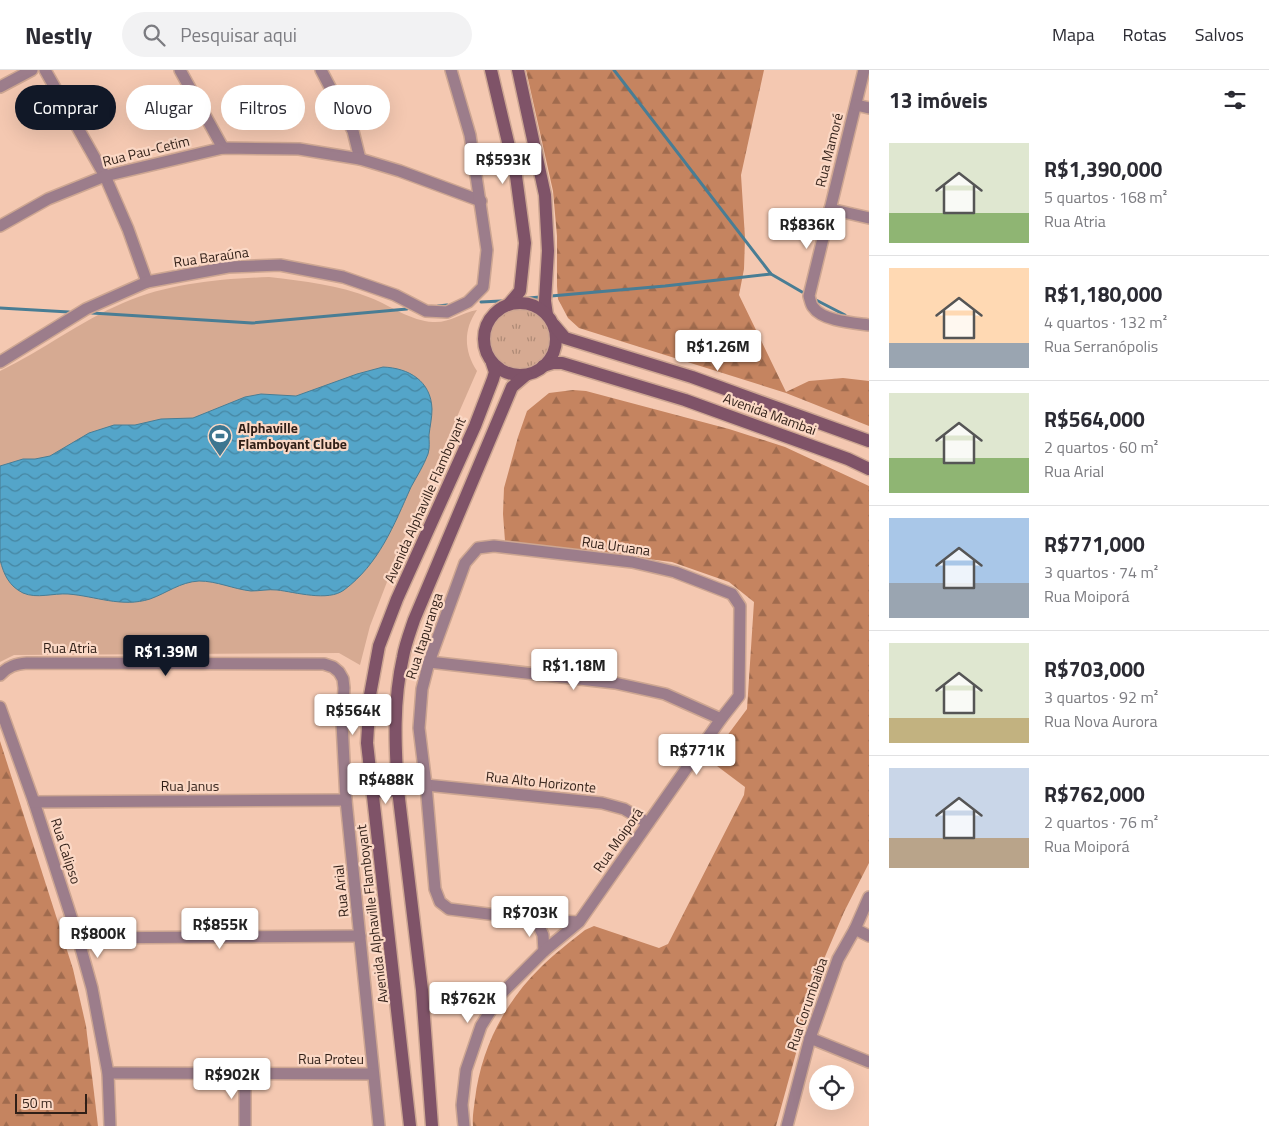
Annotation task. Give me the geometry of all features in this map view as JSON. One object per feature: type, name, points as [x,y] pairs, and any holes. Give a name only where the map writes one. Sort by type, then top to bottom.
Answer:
[{"type":"street","points":[[0,87],[32,70]]},
{"type":"street","points":[[45,70],[105,176],[128,229],[147,282]]},
{"type":"street","points":[[180,70],[223,148]]},
{"type":"street","points":[[321,70],[353,131],[360,159]]},
{"type":"street","name":"Rua Baraúna","points":[[0,362],[86,309],[147,282],[228,267],[280,265],[343,277],[395,295],[426,311],[447,312],[468,302],[483,287],[486,250],[470,135],[451,70]]},
{"type":"street","points":[[491,70],[516,176],[526,243],[520,291],[509,304]]},
{"type":"street","points":[[518,70],[545,195],[548,251],[545,301],[556,338],[554,350],[548,363],[538,371],[526,375],[513,375],[501,371],[492,363],[486,352],[483,339],[489,319],[498,309],[509,304],[522,302],[537,307],[550,320]]},
{"type":"street","name":"Rua Mamoré","points":[[864,70],[809,296],[813,307],[822,315],[869,325]]},
{"type":"street","points":[[856,105],[869,108]]},
{"type":"street","name":"Rua Pau-Cetim","points":[[0,226],[48,199],[105,176],[223,148],[299,149],[360,159],[400,171],[480,201]]},
{"type":"street","points":[[830,209],[869,218]]},
{"type":"street","name":"Avenida Mambai","points":[[550,320],[565,338],[692,377],[869,441]]},
{"type":"street","name":"Avenida Alphaville Flamboyant","points":[[410,1126],[367,743],[370,695],[379,646],[396,599],[475,426],[495,372],[492,363]]},
{"type":"street","name":"Avenida Mambai","points":[[544,366],[562,363],[685,400],[848,459],[869,469]]},
{"type":"street","points":[[432,1126],[422,990],[398,790],[396,707],[403,657],[414,620],[512,387],[526,375]]},
{"type":"street","name":"Rua Uruana","points":[[478,548],[494,546],[632,562],[675,572],[732,594],[740,606]]},
{"type":"street","name":"Rua Itapuranga","points":[[478,548],[465,563],[429,662],[422,689],[419,728],[435,889],[440,902],[449,909],[536,920]]},
{"type":"street","name":"Rua Moiporá","points":[[464,1126],[462,1105],[466,1070],[481,1026],[501,994],[544,951],[579,922],[739,696],[740,606]]},
{"type":"street","points":[[429,662],[615,683],[664,694],[721,719]]},
{"type":"street","name":"Rua Atria","points":[[0,675],[15,664],[27,663],[324,664]]},
{"type":"street","name":"Rua Arial","points":[[324,664],[340,672],[343,678],[343,755],[346,800],[379,1126]]},
{"type":"street","name":"Rua Calipso","points":[[0,707],[34,802],[78,938],[92,988],[108,1073],[110,1126]]},
{"type":"street","name":"Rua Alto Horizonte","points":[[426,785],[602,803],[624,808],[648,824]]},
{"type":"street","points":[[372,792],[398,790]]},
{"type":"street","name":"Rua Janus","points":[[34,802],[346,800]]},
{"type":"street","name":"Rua Corumbaiba","points":[[786,1126],[810,1038],[838,959],[855,929],[869,898]]},
{"type":"street","points":[[544,951],[543,935],[536,920],[579,922]]},
{"type":"street","points":[[855,929],[869,936]]},
{"type":"street","points":[[78,938],[360,936]]},
{"type":"street","points":[[810,1038],[869,1062]]},
{"type":"street","name":"Rua Proteu","points":[[108,1073],[373,1074]]},
{"type":"street","points":[[245,1074],[245,1126]]},
{"type":"green space","points":[[526,70],[764,70],[741,175],[745,238],[744,269],[739,295],[786,392],[809,381],[843,378],[869,381],[869,426],[786,393],[579,328],[568,318],[558,299],[557,236],[553,191]]},
{"type":"green space","name":"Alphaville Flamboyant Clube","points":[[269,277],[308,282],[346,290],[371,298],[409,316],[425,321],[445,321],[477,310],[469,325],[467,340],[470,356],[477,371],[402,543],[370,626],[360,665],[339,653],[14,655],[0,662],[0,371],[107,310],[141,296],[195,283]]},
{"type":"green space","points":[[514,309],[526,309],[542,317],[548,327],[550,339],[548,351],[542,361],[526,369],[514,369],[498,361],[490,345],[490,333],[498,317]]},
{"type":"green space","points":[[573,390],[586,391],[729,429],[785,447],[869,486],[869,863],[844,912],[818,973],[776,1126],[473,1126],[473,1112],[478,1080],[489,1045],[505,1011],[528,981],[557,953],[585,930],[594,926],[659,948],[668,944],[744,795],[745,787],[709,760],[747,709],[754,602],[729,582],[672,562],[505,541],[504,488],[527,411],[549,393]]},
{"type":"green space","points":[[0,741],[73,969],[86,1026],[98,1126],[0,1126]]},
{"type":"water","points":[[383,367],[410,373],[428,391],[432,409],[429,452],[376,556],[356,580],[337,594],[321,596],[274,590],[251,591],[199,581],[180,586],[150,599],[119,602],[68,594],[28,595],[14,587],[8,580],[0,560],[0,466],[23,459],[50,456],[89,433],[114,425],[135,425],[161,419],[193,418],[245,397],[261,394],[296,396],[357,374]]},
{"type":"waterway","points":[[614,70],[771,274],[802,292]]},
{"type":"waterway","points":[[551,296],[771,274]]},
{"type":"waterway","points":[[529,298],[540,297]]},
{"type":"waterway","points":[[816,300],[845,315]]},
{"type":"waterway","points":[[481,302],[501,301]]},
{"type":"waterway","points":[[438,306],[447,305]]},
{"type":"waterway","points":[[0,308],[69,312]]},
{"type":"waterway","points":[[92,313],[252,323],[407,309]]},
{"type":"place","name":"Alphaville Flamboyant Clube","points":[[220,457]]}]
